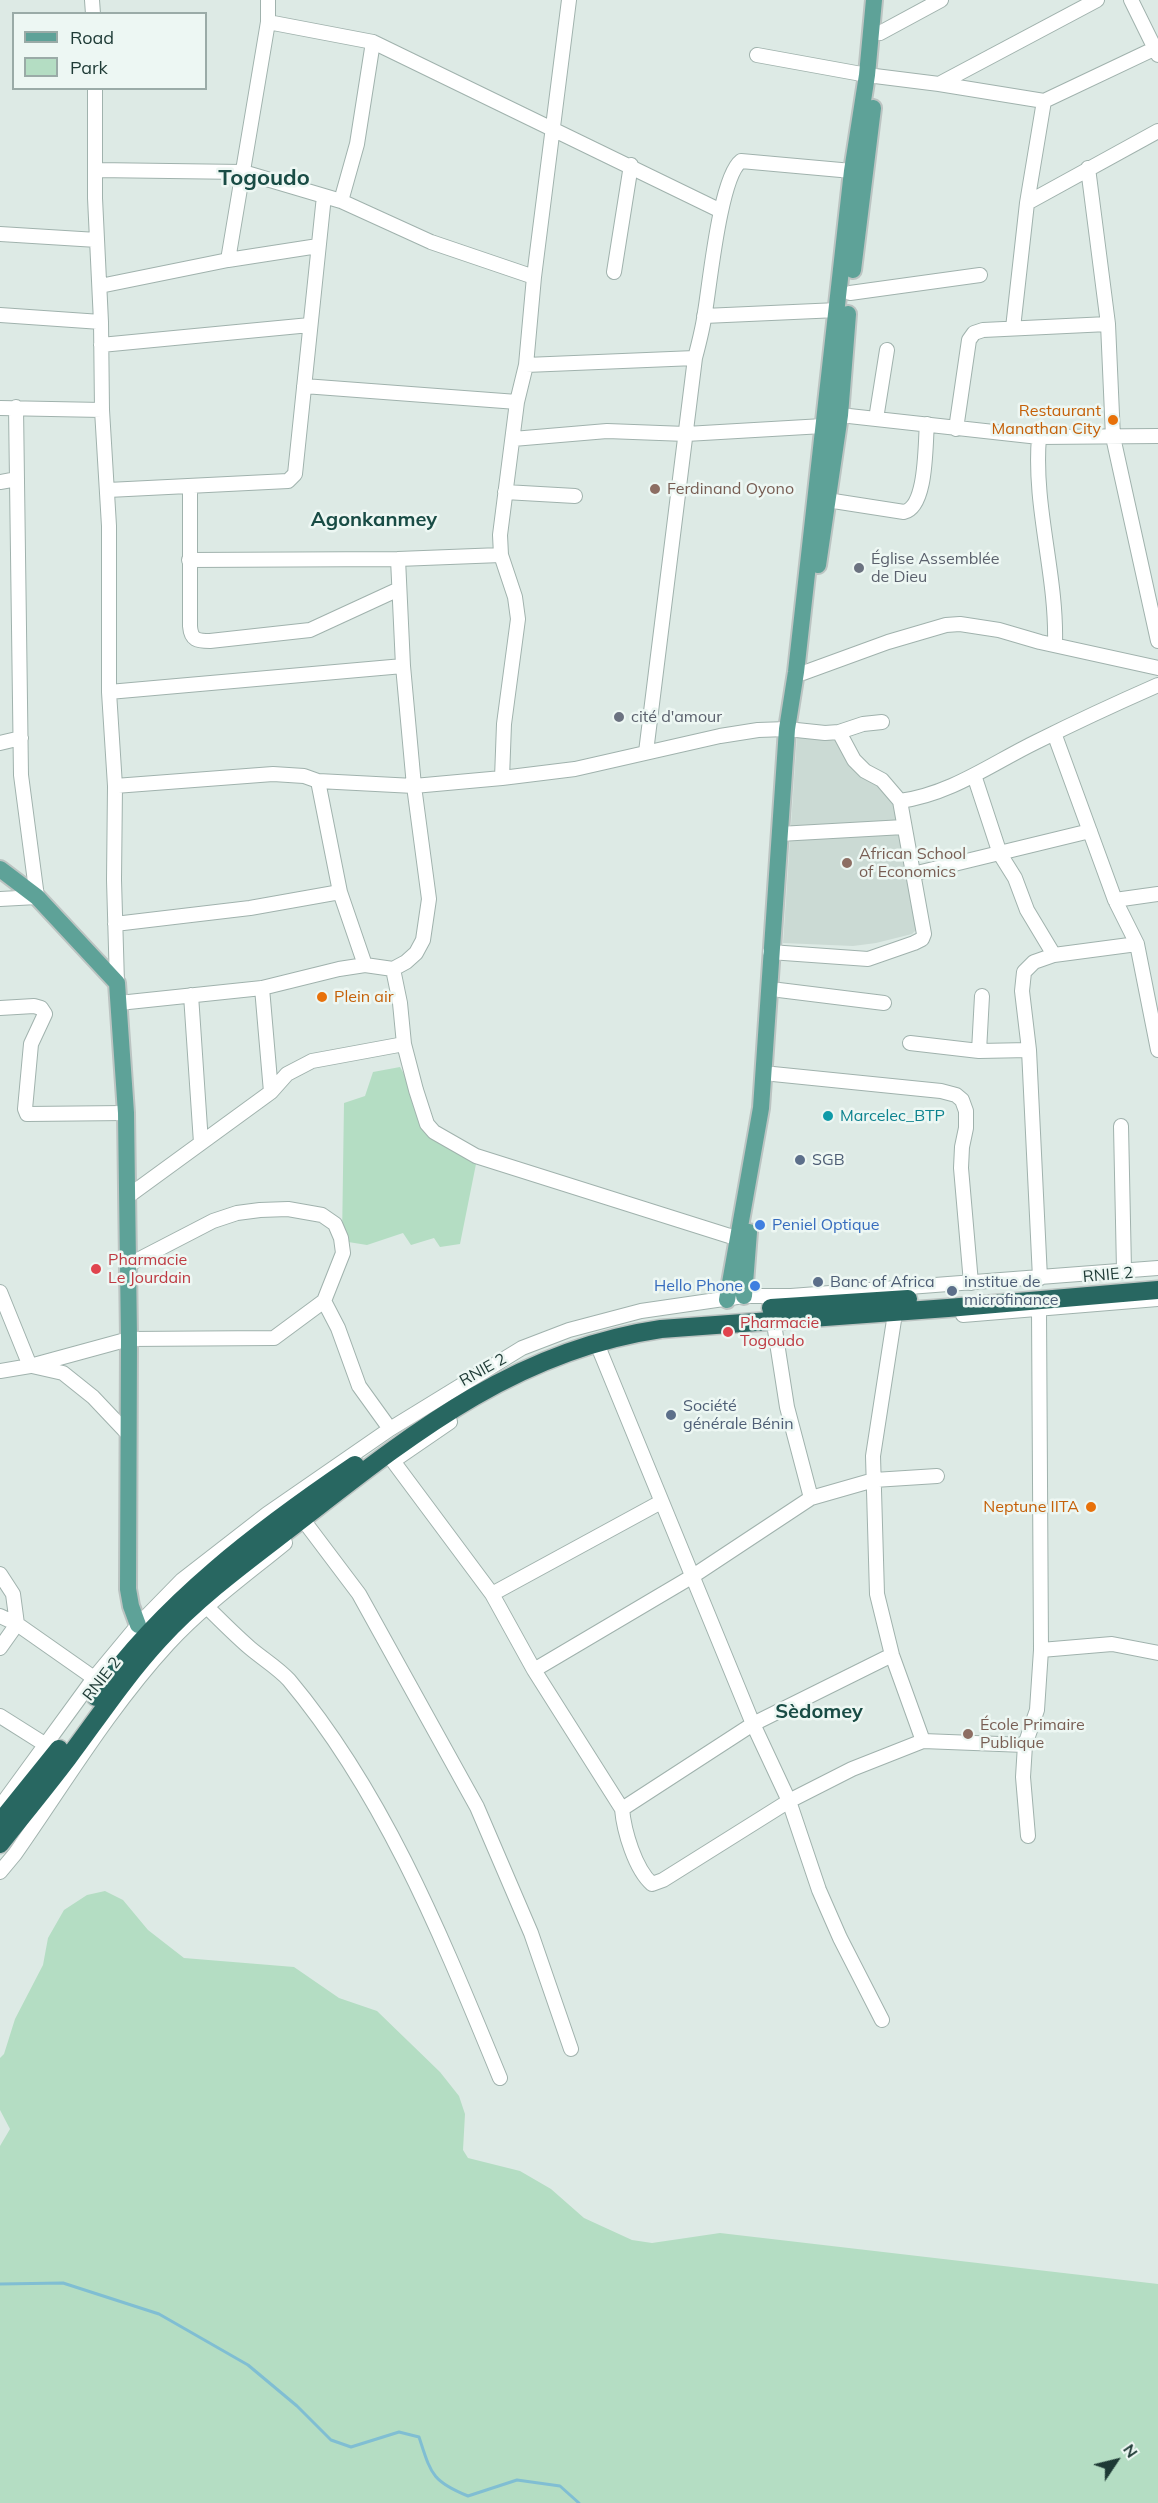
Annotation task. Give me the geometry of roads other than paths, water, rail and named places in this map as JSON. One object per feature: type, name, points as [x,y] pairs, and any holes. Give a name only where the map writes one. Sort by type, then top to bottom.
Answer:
[{"type":"highway","name":"RNIE 2","points":[[0,1822],[57,1752],[103,1688],[148,1632],[192,1589],[321,1488],[476,1385],[522,1359],[571,1339],[636,1322],[1158,1279]]},
{"type":"highway","name":"RNIE 2","points":[[740,1315],[937,1309],[1158,1290]]},
{"type":"highway","name":"RNIE 2","points":[[0,1844],[68,1758],[114,1693],[148,1632]]},
{"type":"main road","points":[[740,1315],[739,1239],[761,1108],[776,952],[796,672],[840,415],[872,76],[874,0]]},
{"type":"main road","points":[[792,730],[803,673],[823,426],[852,171],[872,76],[884,0]]},
{"type":"main road","points":[[0,869],[37,897],[117,982],[126,1113],[129,1339],[128,1589],[130,1606],[148,1632]]},
{"type":"main road","points":[[740,1315],[749,1231],[762,1168],[773,1074],[779,990],[776,952]]},
{"type":"street","points":[[228,260],[267,22],[268,0]]},
{"type":"street","points":[[502,778],[504,724],[518,618],[511,580],[501,555],[500,535],[517,402],[526,365],[534,277],[569,0]]},
{"type":"street","points":[[880,33],[941,0]]},
{"type":"street","points":[[939,84],[1096,0]]},
{"type":"street","points":[[757,55],[872,76],[1044,101],[1157,50],[1131,0]]},
{"type":"street","points":[[267,22],[373,42],[631,165],[721,211]]},
{"type":"street","points":[[341,201],[357,144],[373,42]]},
{"type":"street","points":[[95,90],[97,240],[102,322],[102,410],[108,490],[109,692],[115,786],[117,982]]},
{"type":"street","points":[[1013,328],[1027,203],[1044,101]]},
{"type":"street","points":[[1027,203],[1088,168],[1158,133]]},
{"type":"street","points":[[646,752],[695,357],[721,211],[732,173],[741,161],[852,171]]},
{"type":"street","points":[[614,272],[631,165]]},
{"type":"street","points":[[1088,168],[1108,324],[1113,437],[1158,641]]},
{"type":"street","points":[[96,170],[243,172],[341,201],[431,242],[534,277]]},
{"type":"street","points":[[108,490],[288,481],[293,478],[324,196]]},
{"type":"street","points":[[0,234],[97,240]]},
{"type":"street","points":[[100,286],[228,260],[318,246]]},
{"type":"street","points":[[850,293],[980,275]]},
{"type":"street","points":[[704,316],[838,310]]},
{"type":"street","points":[[0,315],[102,322]]},
{"type":"street","points":[[956,429],[969,340],[974,333],[982,330],[1108,324]]},
{"type":"street","points":[[101,345],[310,325]]},
{"type":"street","points":[[876,419],[887,350]]},
{"type":"street","points":[[526,365],[695,357]]},
{"type":"street","points":[[304,386],[517,402]]},
{"type":"street","points":[[0,899],[37,897],[21,775],[16,407]]},
{"type":"street","points":[[0,408],[102,410]]},
{"type":"street","points":[[513,439],[607,431],[686,434],[823,426],[840,415],[1039,436],[1158,436]]},
{"type":"street","points":[[827,500],[904,512],[913,508],[917,502],[923,478],[927,424]]},
{"type":"street","points":[[1039,436],[1038,488],[1053,584],[1055,644]]},
{"type":"street","points":[[0,482],[17,479]]},
{"type":"street","points":[[190,487],[191,636],[202,641],[310,630],[399,589]]},
{"type":"street","points":[[506,492],[575,496]]},
{"type":"street","points":[[189,560],[398,559],[501,555]]},
{"type":"street","points":[[119,1003],[261,988],[365,965],[393,969],[416,953],[423,940],[429,899],[414,786],[403,666],[398,559]]},
{"type":"street","points":[[803,673],[888,642],[946,625],[960,624],[1158,668]]},
{"type":"street","points":[[109,692],[403,666]]},
{"type":"street","points":[[900,801],[920,798],[949,789],[1054,733],[1158,686]]},
{"type":"street","points":[[115,786],[273,774],[304,776],[318,781],[414,786],[575,770],[720,736],[792,730],[839,732],[863,724],[882,722]]},
{"type":"street","points":[[776,952],[868,959],[922,939],[924,929],[900,801],[882,780],[865,771],[854,760],[839,732]]},
{"type":"street","points":[[1054,733],[1115,900],[1137,944],[1158,1050]]},
{"type":"street","points":[[0,743],[21,738]]},
{"type":"street","points":[[974,775],[1000,854],[1015,878],[1027,909],[1054,955]]},
{"type":"street","points":[[318,781],[340,892],[365,965]]},
{"type":"street","points":[[783,834],[904,827]]},
{"type":"street","points":[[913,874],[1090,831]]},
{"type":"street","points":[[115,924],[250,908],[340,892]]},
{"type":"street","points":[[1115,900],[1158,894]]},
{"type":"street","points":[[1040,1278],[1029,1050],[1022,991],[1024,972],[1034,962],[1054,955],[1137,944]]},
{"type":"street","points":[[393,969],[400,1004],[404,1044],[427,1124],[451,1143],[476,1156],[739,1239]]},
{"type":"street","points":[[261,988],[271,1092]]},
{"type":"street","points":[[779,990],[884,1003]]},
{"type":"street","points":[[190,996],[201,1143]]},
{"type":"street","points":[[979,1050],[982,996]]},
{"type":"street","points":[[0,1008],[34,1006],[41,1008],[45,1014],[31,1044],[25,1109],[27,1114],[126,1113]]},
{"type":"street","points":[[910,1043],[979,1050],[1029,1050]]},
{"type":"street","points":[[127,1197],[271,1092],[287,1074],[312,1061],[404,1044]]},
{"type":"street","points":[[773,1074],[941,1091],[956,1095],[962,1100],[966,1111],[966,1128],[961,1168],[971,1283]]},
{"type":"street","points":[[1121,1126],[1124,1270]]},
{"type":"street","points":[[0,1371],[30,1366],[129,1339],[274,1338],[324,1301],[343,1253],[341,1238],[334,1224],[322,1215],[288,1209],[237,1213],[213,1221],[128,1265]]},
{"type":"street","points":[[0,1872],[121,1702],[168,1644],[207,1607],[307,1525],[472,1406],[528,1377],[600,1351],[740,1315],[791,1296],[1158,1268]]},
{"type":"street","points":[[0,1292],[30,1366]]},
{"type":"street","points":[[0,1807],[94,1678],[148,1632],[182,1580],[267,1514],[390,1429],[522,1348],[569,1330],[642,1311],[740,1315],[775,1330],[1158,1299]]},
{"type":"street","points":[[324,1301],[338,1328],[359,1386],[390,1429]]},
{"type":"street","points":[[1028,1836],[1023,1777],[1024,1745],[1037,1710],[1041,1650],[1039,1310]]},
{"type":"street","points":[[894,1320],[873,1456],[877,1594],[892,1654],[923,1741]]},
{"type":"street","points":[[775,1330],[787,1407],[811,1498]]},
{"type":"street","points":[[600,1351],[753,1724],[789,1801],[819,1890],[840,1938],[882,2020]]},
{"type":"street","points":[[30,1366],[63,1373],[93,1397],[128,1434]]},
{"type":"street","points":[[393,1461],[492,1594],[534,1670],[622,1809],[624,1827],[644,1877],[652,1884],[663,1880],[789,1801],[852,1769],[923,1741],[1024,1745]]},
{"type":"street","points":[[534,1670],[693,1576],[811,1498],[874,1480],[937,1476]]},
{"type":"street","points":[[492,1594],[661,1502]]},
{"type":"street","points":[[307,1525],[359,1594],[477,1807],[531,1933],[571,2049]]},
{"type":"street","points":[[0,1574],[13,1594],[17,1624],[0,1648]]},
{"type":"street","points":[[207,1607],[249,1647],[287,1678],[338,1743],[404,1858],[455,1968],[500,2078]]},
{"type":"street","points":[[0,1616],[17,1624],[94,1678]]},
{"type":"street","points":[[1041,1650],[1112,1644],[1158,1653]]},
{"type":"street","points":[[622,1809],[753,1724],[892,1654]]},
{"type":"street","points":[[0,1716],[46,1745]]},
{"type":"waterway","points":[[0,2284],[63,2283],[159,2314],[248,2365],[297,2406],[331,2440],[351,2447],[399,2432],[419,2437],[434,2474],[446,2486],[468,2496],[517,2480],[560,2486],[579,2503]]},
{"type":"place","name":"Restaurant Manathan City","points":[[1113,420]]},
{"type":"place","name":"Ferdinand Oyono","points":[[655,489]]},
{"type":"place","name":"Église Assemblée de Dieu","points":[[859,568]]},
{"type":"place","name":"cité d'amour","points":[[619,717]]},
{"type":"place","name":"African School of Economics","points":[[847,863]]},
{"type":"place","name":"Plein air","points":[[322,997]]},
{"type":"place","name":"Marcelec_BTP","points":[[828,1116]]},
{"type":"place","name":"SGB","points":[[800,1160]]},
{"type":"place","name":"Peniel Optique","points":[[760,1225]]},
{"type":"place","name":"Pharmacie Le Jourdain","points":[[96,1269]]},
{"type":"place","name":"Banc of Africa","points":[[818,1282]]},
{"type":"place","name":"Hello Phone","points":[[755,1286]]},
{"type":"place","name":"institue de microfinance","points":[[952,1291]]},
{"type":"place","name":"Pharmacie Togoudo","points":[[728,1332]]},
{"type":"place","name":"Société générale Bénin","points":[[671,1415]]},
{"type":"place","name":"Neptune IITA","points":[[1091,1507]]},
{"type":"place","name":"École Primaire Publique","points":[[968,1734]]},
{"type":"district","name":"Togoudo","points":[[264,178]]},
{"type":"district","name":"Agonkanmey","points":[[374,520]]},
{"type":"district","name":"Sèdomey","points":[[819,1712]]}]
